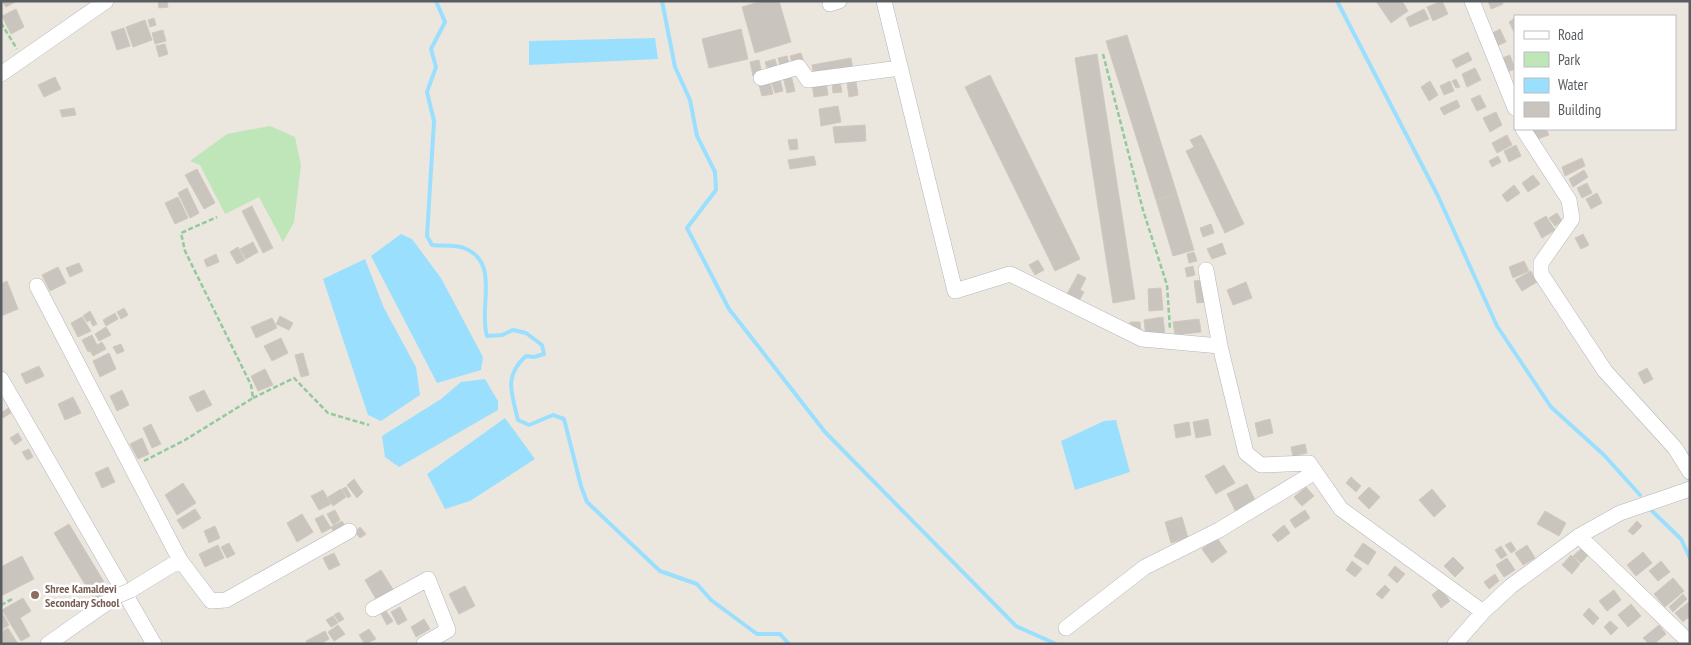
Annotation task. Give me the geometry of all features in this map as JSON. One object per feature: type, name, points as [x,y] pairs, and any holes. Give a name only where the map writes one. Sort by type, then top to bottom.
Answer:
[{"type":"street","points":[[1,74],[106,1]]},
{"type":"street","points":[[884,1],[955,291],[1010,274],[1142,340],[1220,346]]},
{"type":"street","points":[[1472,1],[1514,106]]},
{"type":"street","points":[[761,78],[799,68],[808,80],[900,68]]},
{"type":"street","points":[[1524,130],[1570,200],[1572,219],[1541,263],[1541,274],[1604,371],[1675,448],[1690,472]]},
{"type":"street","points":[[1206,270],[1220,346],[1246,453],[1261,465],[1309,463],[1341,509],[1483,612]]},
{"type":"street","points":[[37,286],[180,560],[211,601],[226,600],[349,531]]},
{"type":"street","points":[[1,378],[154,644]]},
{"type":"street","points":[[1066,628],[1145,566],[1219,530],[1315,472]]},
{"type":"street","points":[[1455,644],[1483,612],[1511,586],[1579,536],[1620,513],[1690,489]]},
{"type":"street","points":[[1579,536],[1690,643]]},
{"type":"street","points":[[48,644],[115,597],[131,590],[180,560]]},
{"type":"street","points":[[372,609],[428,579],[448,630],[424,644]]},
{"type":"path","points":[[1,23],[22,59]]},
{"type":"path","points":[[1103,54],[1143,210],[1167,285],[1170,342]]},
{"type":"path","points":[[217,217],[181,233],[186,251],[247,376],[253,398]]},
{"type":"path","points":[[132,468],[184,440],[253,398],[294,378],[328,413],[369,425]]},
{"type":"path","points":[[1,605],[14,598]]},
{"type":"green space","points":[[270,126],[295,137],[301,165],[294,222],[283,242],[259,197],[225,214],[200,165],[190,161],[227,134]]},
{"type":"water","points":[[655,38],[658,59],[529,65],[529,41]]},
{"type":"water","points":[[401,234],[412,239],[441,278],[483,357],[481,370],[437,383],[371,256]]},
{"type":"water","points":[[365,259],[384,308],[416,367],[420,395],[381,421],[368,415],[323,279]]},
{"type":"water","points":[[485,379],[498,401],[498,410],[399,467],[385,457],[382,436],[441,399],[461,382]]},
{"type":"water","points":[[505,418],[535,459],[470,501],[445,509],[427,474]]},
{"type":"water","points":[[1116,420],[1130,472],[1075,490],[1061,441],[1104,421]]},
{"type":"building","points":[[2,1],[17,1],[6,7]]},
{"type":"building","points":[[158,1],[167,1],[168,7],[159,8]]},
{"type":"building","points":[[762,1],[779,1],[791,42],[755,53],[742,7]]},
{"type":"building","points":[[1376,1],[1402,1],[1408,11],[1391,23]]},
{"type":"building","points":[[1442,1],[1448,14],[1433,21],[1427,7]]},
{"type":"building","points":[[1488,1],[1502,1],[1503,4],[1491,9]]},
{"type":"building","points":[[16,9],[24,27],[11,34],[2,16]]},
{"type":"building","points":[[1424,9],[1429,19],[1410,27],[1406,18]]},
{"type":"building","points":[[154,18],[156,25],[150,27],[148,20]]},
{"type":"building","points":[[1514,19],[1514,32],[1509,22]]},
{"type":"building","points":[[145,20],[152,40],[133,47],[126,27]]},
{"type":"building","points":[[124,28],[130,46],[117,50],[111,32]]},
{"type":"building","points":[[741,29],[748,59],[709,68],[702,39]]},
{"type":"building","points":[[1500,29],[1506,42],[1496,46],[1491,34]]},
{"type":"building","points":[[163,30],[166,41],[155,44],[152,33]]},
{"type":"building","points":[[1127,35],[1177,194],[1156,200],[1106,41]]},
{"type":"building","points":[[165,44],[168,54],[159,57],[156,46]]},
{"type":"building","points":[[1468,52],[1472,60],[1456,68],[1452,60]]},
{"type":"building","points":[[801,53],[804,63],[793,66],[790,56]]},
{"type":"building","points":[[1097,54],[1135,299],[1113,303],[1075,58]]},
{"type":"building","points":[[1510,55],[1514,69],[1502,74],[1497,60]]},
{"type":"building","points":[[787,56],[789,63],[780,66],[778,58]]},
{"type":"building","points":[[851,58],[853,70],[814,76],[812,65]]},
{"type":"building","points":[[775,59],[777,66],[767,68],[765,62]]},
{"type":"building","points":[[759,60],[762,74],[753,76],[750,62]]},
{"type":"building","points":[[1475,68],[1481,80],[1467,87],[1462,74]]},
{"type":"building","points":[[791,75],[795,91],[787,93],[783,77]]},
{"type":"building","points":[[990,75],[1080,259],[1055,271],[965,87]]},
{"type":"building","points":[[55,77],[61,89],[44,97],[38,85]]},
{"type":"building","points":[[780,79],[783,91],[775,93],[771,81]]},
{"type":"building","points":[[1456,79],[1460,87],[1456,88],[1452,81]]},
{"type":"building","points":[[826,81],[828,95],[814,97],[812,84]]},
{"type":"building","points":[[840,81],[842,92],[833,93],[832,82]]},
{"type":"building","points":[[856,81],[858,95],[849,97],[847,82]]},
{"type":"building","points":[[1430,81],[1438,95],[1429,101],[1421,87]]},
{"type":"building","points":[[1450,81],[1454,91],[1444,95],[1440,86]]},
{"type":"building","points":[[770,82],[773,94],[762,96],[759,85]]},
{"type":"building","points":[[1480,95],[1486,107],[1477,111],[1471,99]]},
{"type":"building","points":[[1457,100],[1460,107],[1444,115],[1440,108]]},
{"type":"building","points":[[838,106],[841,122],[821,126],[819,109]]},
{"type":"building","points":[[74,108],[76,115],[62,117],[60,110]]},
{"type":"building","points":[[1496,112],[1502,125],[1490,132],[1483,118]]},
{"type":"building","points":[[865,125],[866,141],[835,143],[833,127]]},
{"type":"building","points":[[1530,130],[1546,130],[1549,135],[1535,140]]},
{"type":"building","points":[[1201,135],[1205,142],[1194,147],[1190,140]]},
{"type":"building","points":[[1507,135],[1512,145],[1497,153],[1492,143]]},
{"type":"building","points":[[797,139],[798,149],[790,150],[788,140]]},
{"type":"building","points":[[1205,142],[1244,224],[1225,233],[1186,151]]},
{"type":"building","points":[[1516,145],[1521,156],[1509,162],[1504,151]]},
{"type":"building","points":[[814,156],[816,165],[790,169],[788,160]]},
{"type":"building","points":[[1498,156],[1501,162],[1492,167],[1489,161]]},
{"type":"building","points":[[1582,158],[1585,166],[1565,176],[1562,167]]},
{"type":"building","points":[[197,169],[215,203],[204,209],[185,175]]},
{"type":"building","points":[[1584,170],[1588,177],[1573,187],[1569,179]]},
{"type":"building","points":[[1533,175],[1540,184],[1528,192],[1522,183]]},
{"type":"building","points":[[1587,183],[1592,193],[1582,198],[1577,188]]},
{"type":"building","points":[[1514,185],[1520,193],[1507,202],[1502,195]]},
{"type":"building","points":[[187,188],[199,213],[190,218],[178,193]]},
{"type":"building","points":[[1597,193],[1602,203],[1591,209],[1586,199]]},
{"type":"building","points":[[1177,194],[1194,250],[1173,256],[1156,200]]},
{"type":"building","points":[[178,197],[188,218],[175,224],[165,203]]},
{"type":"building","points":[[252,206],[273,248],[263,253],[242,211]]},
{"type":"building","points":[[1557,213],[1562,221],[1555,226],[1549,218]]},
{"type":"building","points":[[1546,216],[1555,230],[1542,238],[1534,223]]},
{"type":"building","points":[[1211,224],[1214,233],[1203,237],[1200,228]]},
{"type":"building","points":[[1583,234],[1589,245],[1581,249],[1575,238]]},
{"type":"building","points":[[253,242],[258,252],[246,259],[240,249]]},
{"type":"building","points":[[1222,243],[1226,254],[1212,259],[1207,249]]},
{"type":"building","points":[[238,247],[245,260],[237,264],[230,252]]},
{"type":"building","points":[[1194,252],[1197,261],[1189,263],[1187,254]]},
{"type":"building","points":[[216,254],[219,262],[207,267],[204,260]]},
{"type":"building","points":[[1038,260],[1044,270],[1035,275],[1029,265]]},
{"type":"building","points":[[1524,261],[1529,271],[1513,278],[1509,267]]},
{"type":"building","points":[[79,263],[83,271],[70,277],[66,268]]},
{"type":"building","points":[[1193,266],[1195,275],[1187,277],[1185,268]]},
{"type":"building","points":[[58,267],[66,283],[50,291],[42,275]]},
{"type":"building","points":[[1531,271],[1537,282],[1522,291],[1515,280]]},
{"type":"building","points":[[1078,274],[1086,278],[1080,290],[1084,292],[1079,301],[1067,294]]},
{"type":"building","points":[[1204,280],[1206,302],[1197,303],[1194,281]]},
{"type":"building","points":[[7,281],[18,309],[1,316],[1,284]]},
{"type":"building","points":[[1246,282],[1252,298],[1233,305],[1227,290]]},
{"type":"building","points":[[1161,288],[1163,310],[1149,311],[1148,289]]},
{"type":"building","points":[[124,308],[128,315],[121,319],[117,312]]},
{"type":"building","points":[[90,311],[97,324],[93,326],[90,320],[87,322],[83,316]]},
{"type":"building","points":[[115,313],[118,319],[106,326],[103,320]]},
{"type":"building","points":[[280,316],[293,323],[289,330],[276,324]]},
{"type":"building","points":[[82,317],[91,331],[78,337],[71,323]]},
{"type":"building","points":[[1163,317],[1165,335],[1146,337],[1144,320]]},
{"type":"building","points":[[272,318],[277,328],[256,338],[251,327]]},
{"type":"building","points":[[1199,319],[1201,332],[1175,335],[1173,322]]},
{"type":"building","points":[[1130,322],[1140,322],[1141,331],[1131,332]]},
{"type":"building","points":[[106,327],[111,335],[99,341],[95,334]]},
{"type":"building","points":[[92,335],[97,345],[102,342],[106,349],[93,356],[90,351],[88,352],[82,340]]},
{"type":"building","points":[[281,338],[288,353],[272,361],[264,346]]},
{"type":"building","points":[[121,344],[124,351],[117,354],[113,347]]},
{"type":"building","points":[[109,353],[116,369],[100,377],[93,361]]},
{"type":"building","points":[[303,353],[309,375],[301,377],[295,355]]},
{"type":"building","points":[[39,366],[44,376],[26,384],[21,374]]},
{"type":"building","points":[[1647,368],[1653,379],[1644,384],[1638,373]]},
{"type":"building","points":[[265,369],[273,385],[258,391],[251,376]]},
{"type":"building","points":[[122,390],[129,405],[117,411],[110,396]]},
{"type":"building","points":[[204,390],[212,405],[197,412],[189,397]]},
{"type":"building","points":[[73,397],[81,413],[65,420],[58,404]]},
{"type":"building","points":[[10,407],[12,412],[3,418],[1,413]]},
{"type":"building","points":[[1208,419],[1211,435],[1196,438],[1193,422]]},
{"type":"building","points":[[1270,419],[1273,433],[1258,437],[1255,423]]},
{"type":"building","points":[[1189,422],[1191,435],[1176,438],[1174,425]]},
{"type":"building","points":[[151,424],[161,444],[152,448],[143,428]]},
{"type":"building","points":[[18,433],[22,440],[15,445],[10,438]]},
{"type":"building","points":[[142,438],[149,454],[138,459],[130,444]]},
{"type":"building","points":[[1305,444],[1307,453],[1293,456],[1291,447]]},
{"type":"building","points":[[29,449],[33,457],[27,460],[22,452]]},
{"type":"building","points":[[1224,465],[1235,483],[1216,494],[1205,476]]},
{"type":"building","points":[[108,467],[115,482],[102,488],[95,473]]},
{"type":"building","points":[[1351,477],[1361,486],[1356,492],[1346,483]]},
{"type":"building","points":[[354,479],[363,492],[357,498],[347,485]]},
{"type":"building","points":[[183,483],[196,503],[177,515],[165,495]]},
{"type":"building","points":[[1247,484],[1257,504],[1237,514],[1227,494]]},
{"type":"building","points":[[346,487],[351,496],[348,498],[342,489]]},
{"type":"building","points":[[1306,487],[1314,496],[1302,506],[1294,497]]},
{"type":"building","points":[[1369,487],[1380,497],[1369,509],[1358,498]]},
{"type":"building","points":[[341,489],[346,497],[333,506],[328,497]]},
{"type":"building","points":[[1432,489],[1446,506],[1434,517],[1419,500]]},
{"type":"building","points":[[323,490],[331,504],[319,510],[311,496]]},
{"type":"building","points":[[195,509],[201,518],[183,529],[177,520]]},
{"type":"building","points":[[335,510],[340,520],[333,525],[327,514]]},
{"type":"building","points":[[1305,510],[1310,518],[1295,528],[1290,520]]},
{"type":"building","points":[[1545,511],[1566,523],[1559,536],[1537,524]]},
{"type":"building","points":[[302,514],[313,532],[297,542],[287,523]]},
{"type":"building","points":[[323,515],[331,528],[322,533],[315,519]]},
{"type":"building","points":[[1182,517],[1188,538],[1171,543],[1165,522]]},
{"type":"building","points":[[342,521],[346,527],[335,534],[331,527]]},
{"type":"building","points":[[1637,521],[1642,526],[1633,535],[1628,531]]},
{"type":"building","points":[[69,524],[110,592],[95,601],[54,533]]},
{"type":"building","points":[[1284,525],[1290,533],[1278,542],[1272,535]]},
{"type":"building","points":[[215,526],[220,538],[209,543],[204,531]]},
{"type":"building","points":[[360,527],[366,534],[360,538],[355,532]]},
{"type":"building","points":[[1217,538],[1227,552],[1212,563],[1202,549]]},
{"type":"building","points":[[1511,542],[1516,550],[1511,553],[1505,545]]},
{"type":"building","points":[[229,543],[235,554],[227,558],[221,547]]},
{"type":"building","points":[[1363,543],[1376,552],[1368,565],[1354,556]]},
{"type":"building","points":[[218,545],[224,558],[205,567],[199,554]]},
{"type":"building","points":[[1527,545],[1535,558],[1523,565],[1515,553]]},
{"type":"building","points":[[1501,546],[1507,555],[1501,559],[1495,550]]},
{"type":"building","points":[[1581,549],[1588,555],[1581,563],[1573,556]]},
{"type":"building","points":[[1643,552],[1652,563],[1636,576],[1627,565]]},
{"type":"building","points":[[334,553],[340,565],[329,570],[323,558]]},
{"type":"building","points":[[1571,555],[1580,564],[1572,574],[1562,565]]},
{"type":"building","points":[[22,556],[34,579],[1,596],[1,567]]},
{"type":"building","points":[[1453,557],[1464,568],[1455,577],[1444,566]]},
{"type":"building","points":[[1507,558],[1515,570],[1504,577],[1496,565]]},
{"type":"building","points":[[1352,561],[1362,569],[1355,577],[1346,570]]},
{"type":"building","points":[[1661,561],[1670,572],[1658,581],[1649,571]]},
{"type":"building","points":[[1395,566],[1405,574],[1397,583],[1388,575]]},
{"type":"building","points":[[381,570],[394,591],[377,601],[365,580]]},
{"type":"building","points":[[1495,574],[1499,581],[1489,589],[1484,582]]},
{"type":"building","points":[[1673,578],[1684,591],[1665,607],[1654,594]]},
{"type":"building","points":[[1385,585],[1390,590],[1382,599],[1376,594]]},
{"type":"building","points":[[465,586],[475,606],[459,614],[449,594]]},
{"type":"building","points":[[1440,588],[1450,601],[1441,608],[1432,595]]},
{"type":"building","points":[[1614,590],[1621,600],[1607,611],[1599,601]]},
{"type":"building","points":[[1683,594],[1687,599],[1673,612],[1669,607]]},
{"type":"building","points":[[23,598],[31,611],[20,618],[30,636],[21,641],[2,610]]},
{"type":"building","points":[[1690,601],[1690,616],[1683,622],[1675,613]]},
{"type":"building","points":[[1631,604],[1641,616],[1628,627],[1618,615]]},
{"type":"building","points":[[400,607],[407,620],[398,625],[391,612]]},
{"type":"building","points":[[1589,608],[1599,618],[1593,625],[1583,615]]},
{"type":"building","points":[[1,611],[9,625],[1,630]]},
{"type":"building","points":[[386,611],[393,621],[387,625],[381,614]]},
{"type":"building","points":[[339,612],[344,619],[339,622],[334,615]]},
{"type":"building","points":[[333,616],[338,623],[331,627],[326,620]]},
{"type":"building","points":[[424,619],[430,629],[416,637],[411,627]]},
{"type":"building","points":[[1610,621],[1618,628],[1611,635],[1604,627]]},
{"type":"building","points":[[338,625],[345,634],[334,641],[328,632]]},
{"type":"building","points":[[1659,625],[1666,634],[1654,644],[1649,644],[1643,638]]},
{"type":"building","points":[[8,628],[18,644],[2,644],[1,632]]},
{"type":"building","points":[[369,629],[376,639],[365,644],[359,635]]},
{"type":"building","points":[[325,631],[329,639],[321,644],[308,644],[306,641]]},
{"type":"waterway","points":[[436,1],[445,22],[431,49],[436,67],[427,92],[434,121],[427,236],[432,245],[464,248],[475,255],[482,264],[486,286],[485,324],[487,336],[502,335],[513,330],[526,333],[542,345],[544,354],[534,357],[526,356],[514,371],[511,386],[518,420],[529,425],[553,415],[564,419],[581,486],[587,502],[660,571],[697,584],[711,600],[757,634],[780,634],[789,644]]},
{"type":"waterway","points":[[662,1],[675,67],[690,100],[697,136],[715,172],[716,190],[687,228],[729,309],[825,432],[1016,626],[1056,644]]},
{"type":"waterway","points":[[1337,1],[1438,196],[1497,326],[1551,407],[1604,455],[1640,495]]},
{"type":"waterway","points":[[1650,509],[1681,539],[1690,558]]},
{"type":"place","name":"Shree Kamaldevi Secondary School","points":[[35,595]]}]
